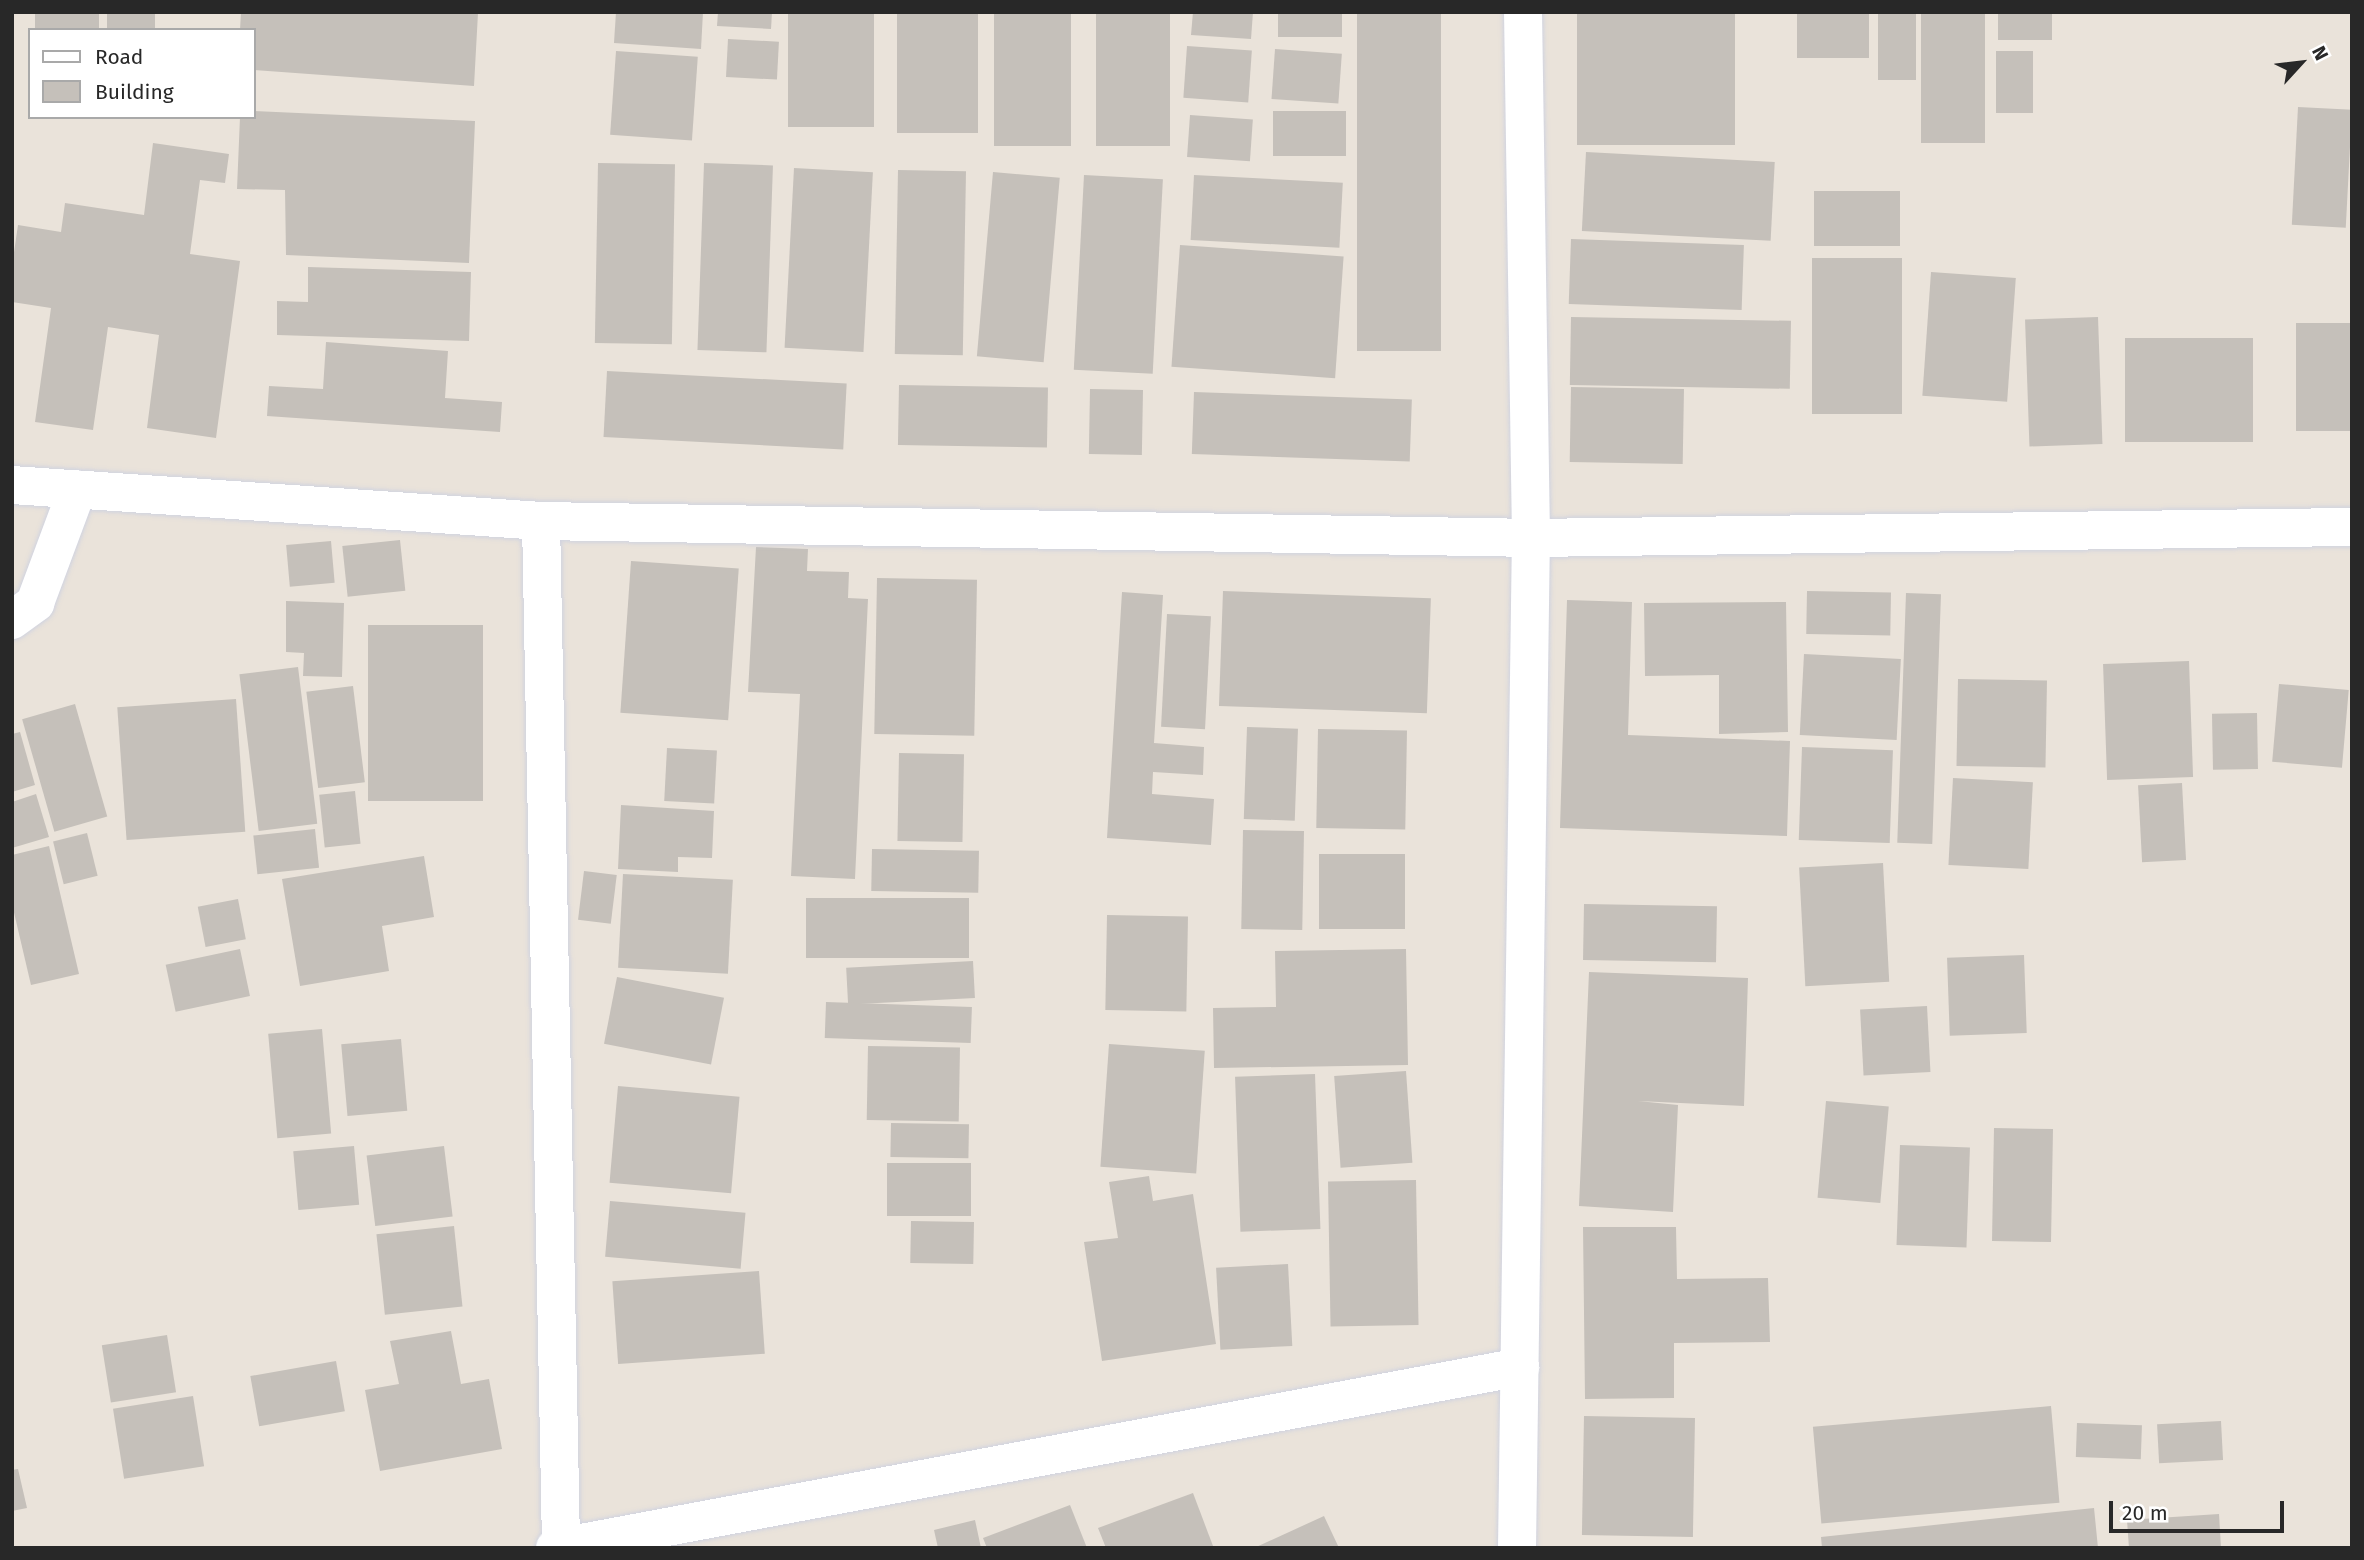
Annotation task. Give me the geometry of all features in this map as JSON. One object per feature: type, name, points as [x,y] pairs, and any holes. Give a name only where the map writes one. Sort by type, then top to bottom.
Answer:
[{"type":"street","points":[[1517,1548],[1531,538],[1523,12]]},
{"type":"street","points":[[12,485],[541,522],[1531,538],[2352,527]]},
{"type":"street","points":[[12,620],[35,603],[77,490]]},
{"type":"street","points":[[541,522],[558,1547],[1520,1367]]},
{"type":"building","points":[[35,12],[99,12],[99,28],[35,28]]},
{"type":"building","points":[[107,12],[155,12],[155,28],[107,28]]},
{"type":"building","points":[[241,12],[478,13],[474,86],[256,70],[256,28],[240,28]]},
{"type":"building","points":[[616,12],[703,12],[701,49],[614,43]]},
{"type":"building","points":[[718,12],[772,12],[771,29],[717,26]]},
{"type":"building","points":[[788,12],[874,12],[874,127],[788,127]]},
{"type":"building","points":[[897,12],[978,12],[978,133],[897,133]]},
{"type":"building","points":[[994,12],[1071,12],[1071,146],[994,146]]},
{"type":"building","points":[[1096,12],[1170,12],[1170,146],[1096,146]]},
{"type":"building","points":[[1193,12],[1253,12],[1251,39],[1191,35]]},
{"type":"building","points":[[1278,12],[1342,12],[1342,37],[1278,37]]},
{"type":"building","points":[[1357,12],[1441,12],[1441,351],[1357,351]]},
{"type":"building","points":[[1577,12],[1735,12],[1735,145],[1577,145]]},
{"type":"building","points":[[1797,12],[1869,12],[1869,58],[1797,58]]},
{"type":"building","points":[[1878,12],[1916,12],[1916,80],[1878,80]]},
{"type":"building","points":[[1921,12],[1985,12],[1985,143],[1921,143]]},
{"type":"building","points":[[1998,12],[2052,12],[2052,40],[1998,40]]},
{"type":"building","points":[[728,39],[779,42],[777,80],[726,77]]},
{"type":"building","points":[[1187,46],[1252,51],[1248,102],[1183,98]]},
{"type":"building","points":[[1275,49],[1342,54],[1338,104],[1272,99]]},
{"type":"building","points":[[616,51],[698,57],[692,141],[610,135]]},
{"type":"building","points":[[1996,51],[2033,51],[2033,113],[1996,113]]},
{"type":"building","points":[[2298,107],[2352,110],[2346,228],[2292,225]]},
{"type":"building","points":[[256,111],[475,121],[469,263],[286,255],[285,190],[237,189],[240,119],[256,119]]},
{"type":"building","points":[[1273,111],[1346,111],[1346,156],[1273,156]]},
{"type":"building","points":[[1190,115],[1253,119],[1250,161],[1187,157]]},
{"type":"building","points":[[153,143],[229,154],[225,183],[200,180],[190,254],[240,261],[216,438],[147,428],[159,335],[108,327],[93,430],[35,422],[51,308],[12,302],[12,266],[18,225],[61,232],[65,203],[144,215]]},
{"type":"building","points":[[1586,152],[1775,162],[1771,241],[1582,231]]},
{"type":"building","points":[[598,163],[675,164],[672,344],[595,343]]},
{"type":"building","points":[[704,163],[773,165],[766,352],[697,350]]},
{"type":"building","points":[[794,168],[873,172],[863,352],[785,348]]},
{"type":"building","points":[[898,170],[966,171],[963,355],[895,354]]},
{"type":"building","points":[[993,172],[1060,178],[1044,362],[977,356]]},
{"type":"building","points":[[1084,175],[1163,179],[1153,374],[1074,370]]},
{"type":"building","points":[[1194,175],[1343,183],[1339,248],[1191,240]]},
{"type":"building","points":[[1814,191],[1900,191],[1900,246],[1814,246]]},
{"type":"building","points":[[1571,239],[1744,245],[1742,310],[1569,304]]},
{"type":"building","points":[[1180,245],[1344,256],[1335,378],[1171,367]]},
{"type":"building","points":[[1812,258],[1902,258],[1902,414],[1812,414]]},
{"type":"building","points":[[308,267],[471,272],[469,341],[277,335],[277,301],[308,302]]},
{"type":"building","points":[[1931,272],[2016,278],[2007,402],[1922,396]]},
{"type":"building","points":[[1571,317],[1791,321],[1790,389],[1570,385]]},
{"type":"building","points":[[2098,317],[2102,444],[2029,446],[2025,320]]},
{"type":"building","points":[[2296,323],[2352,323],[2352,431],[2296,431]]},
{"type":"building","points":[[2125,338],[2253,338],[2253,442],[2125,442]]},
{"type":"building","points":[[326,342],[448,351],[445,398],[502,402],[500,432],[267,416],[269,386],[323,389]]},
{"type":"building","points":[[607,371],[847,384],[843,449],[604,437]]},
{"type":"building","points":[[899,385],[1048,388],[1047,448],[898,445]]},
{"type":"building","points":[[1571,387],[1684,389],[1683,464],[1570,462]]},
{"type":"building","points":[[1090,389],[1143,390],[1142,455],[1089,454]]},
{"type":"building","points":[[1194,392],[1412,400],[1410,462],[1192,454]]},
{"type":"building","points":[[400,540],[405,591],[348,597],[342,546]]},
{"type":"building","points":[[331,541],[335,583],[290,587],[286,545]]},
{"type":"building","points":[[756,547],[808,549],[807,571],[849,572],[848,598],[868,599],[855,879],[791,876],[800,694],[748,692]]},
{"type":"building","points":[[631,561],[739,569],[728,720],[620,713]]},
{"type":"building","points":[[877,578],[977,580],[974,736],[874,734]]},
{"type":"building","points":[[1223,591],[1431,598],[1427,713],[1219,706]]},
{"type":"building","points":[[1807,591],[1891,592],[1890,635],[1806,634]]},
{"type":"building","points":[[1122,592],[1163,595],[1154,743],[1204,747],[1203,775],[1153,772],[1152,794],[1214,799],[1211,845],[1107,838]]},
{"type":"building","points":[[1906,593],[1941,594],[1932,844],[1897,843]]},
{"type":"building","points":[[1567,600],[1632,602],[1628,735],[1790,741],[1787,836],[1560,828]]},
{"type":"building","points":[[286,601],[344,603],[342,677],[303,676],[304,653],[286,652]]},
{"type":"building","points":[[1786,602],[1788,732],[1719,734],[1719,675],[1645,676],[1644,603]]},
{"type":"building","points":[[1167,614],[1211,616],[1205,729],[1161,727]]},
{"type":"building","points":[[368,625],[483,625],[483,801],[368,801]]},
{"type":"building","points":[[1804,654],[1901,659],[1897,740],[1800,735]]},
{"type":"building","points":[[2189,661],[2193,777],[2107,780],[2103,664]]},
{"type":"building","points":[[298,667],[317,824],[259,831],[239,674]]},
{"type":"building","points":[[1958,679],[2047,681],[2045,768],[1956,766]]},
{"type":"building","points":[[2279,684],[2349,690],[2342,768],[2272,762]]},
{"type":"building","points":[[353,686],[365,782],[318,788],[306,692]]},
{"type":"building","points":[[236,699],[245,832],[127,840],[117,707]]},
{"type":"building","points":[[75,704],[107,816],[54,832],[22,719]]},
{"type":"building","points":[[2257,713],[2258,769],[2213,770],[2212,714]]},
{"type":"building","points":[[1247,727],[1298,729],[1295,821],[1244,819]]},
{"type":"building","points":[[1318,729],[1407,731],[1405,830],[1316,828]]},
{"type":"building","points":[[20,732],[35,785],[12,792],[12,734]]},
{"type":"building","points":[[1802,747],[1893,750],[1890,843],[1799,840]]},
{"type":"building","points":[[667,748],[717,751],[714,804],[664,801]]},
{"type":"building","points":[[899,753],[964,754],[962,842],[897,841]]},
{"type":"building","points":[[1953,778],[2033,782],[2028,869],[1948,865]]},
{"type":"building","points":[[2182,783],[2186,860],[2142,862],[2138,785]]},
{"type":"building","points":[[355,791],[361,844],[325,847],[319,795]]},
{"type":"building","points":[[36,794],[49,837],[12,848],[12,802]]},
{"type":"building","points":[[621,805],[714,811],[712,858],[678,857],[678,872],[618,869]]},
{"type":"building","points":[[315,829],[319,868],[257,874],[253,835]]},
{"type":"building","points":[[1243,830],[1304,831],[1302,930],[1241,929]]},
{"type":"building","points":[[87,833],[98,876],[64,884],[53,841]]},
{"type":"building","points":[[49,846],[79,974],[31,985],[12,904],[12,855]]},
{"type":"building","points":[[872,849],[979,851],[978,893],[871,891]]},
{"type":"building","points":[[1319,854],[1405,854],[1405,929],[1319,929]]},
{"type":"building","points":[[424,856],[434,917],[382,926],[389,971],[300,986],[282,879]]},
{"type":"building","points":[[1883,863],[1889,982],[1805,986],[1799,867]]},
{"type":"building","points":[[584,871],[617,875],[611,924],[578,920]]},
{"type":"building","points":[[623,874],[733,880],[728,974],[618,968]]},
{"type":"building","points":[[806,898],[969,898],[969,958],[806,958]]},
{"type":"building","points":[[238,899],[246,939],[206,947],[198,907]]},
{"type":"building","points":[[1584,904],[1717,906],[1716,962],[1583,960]]},
{"type":"building","points":[[1107,915],[1188,916],[1186,1011],[1105,1010]]},
{"type":"building","points":[[240,949],[250,996],[176,1012],[166,965]]},
{"type":"building","points":[[1406,949],[1408,1065],[1214,1068],[1213,1008],[1276,1007],[1275,951]]},
{"type":"building","points":[[2024,955],[2027,1033],[1950,1036],[1947,958]]},
{"type":"building","points":[[973,961],[975,998],[848,1005],[846,968]]},
{"type":"building","points":[[1589,972],[1748,978],[1744,1106],[1638,1101],[1678,1105],[1673,1212],[1579,1206]]},
{"type":"building","points":[[617,977],[724,998],[711,1065],[604,1044]]},
{"type":"building","points":[[826,1002],[972,1007],[971,1043],[825,1038]]},
{"type":"building","points":[[1927,1006],[1930,1072],[1864,1075],[1860,1010]]},
{"type":"building","points":[[322,1029],[331,1134],[277,1138],[268,1034]]},
{"type":"building","points":[[401,1039],[407,1111],[348,1116],[341,1044]]},
{"type":"building","points":[[1109,1044],[1205,1051],[1196,1173],[1100,1167]]},
{"type":"building","points":[[868,1046],[960,1048],[959,1122],[867,1120]]},
{"type":"building","points":[[1406,1071],[1412,1163],[1341,1168],[1334,1076]]},
{"type":"building","points":[[1315,1074],[1320,1229],[1240,1232],[1235,1077]]},
{"type":"building","points":[[618,1086],[740,1097],[731,1193],[610,1183]]},
{"type":"building","points":[[1826,1101],[1889,1106],[1880,1203],[1818,1198]]},
{"type":"building","points":[[891,1123],[969,1124],[968,1158],[890,1157]]},
{"type":"building","points":[[1994,1128],[2053,1129],[2051,1242],[1992,1241]]},
{"type":"building","points":[[1900,1145],[1970,1147],[1966,1247],[1897,1245]]},
{"type":"building","points":[[354,1146],[359,1205],[298,1210],[293,1151]]},
{"type":"building","points":[[444,1146],[453,1216],[375,1226],[367,1156]]},
{"type":"building","points":[[887,1163],[971,1163],[971,1216],[887,1216]]},
{"type":"building","points":[[1149,1176],[1153,1201],[1193,1194],[1216,1344],[1102,1361],[1084,1242],[1118,1238],[1109,1182]]},
{"type":"building","points":[[1416,1180],[1419,1325],[1331,1327],[1328,1182]]},
{"type":"building","points":[[610,1201],[745,1213],[741,1269],[605,1257]]},
{"type":"building","points":[[911,1221],[974,1222],[973,1264],[910,1263]]},
{"type":"building","points":[[454,1226],[462,1307],[385,1315],[376,1234]]},
{"type":"building","points":[[1583,1227],[1676,1227],[1677,1279],[1768,1278],[1770,1342],[1674,1343],[1674,1398],[1585,1399]]},
{"type":"building","points":[[1288,1264],[1292,1346],[1220,1350],[1216,1268]]},
{"type":"building","points":[[759,1271],[765,1354],[618,1364],[612,1281]]},
{"type":"building","points":[[451,1331],[461,1384],[489,1379],[502,1449],[380,1471],[365,1390],[399,1384],[390,1341]]},
{"type":"building","points":[[167,1335],[176,1392],[111,1403],[102,1345]]},
{"type":"building","points":[[336,1361],[345,1411],[259,1426],[250,1376]]},
{"type":"building","points":[[193,1396],[204,1466],[124,1479],[113,1409]]},
{"type":"building","points":[[2051,1406],[2059,1503],[1821,1523],[1813,1427]]},
{"type":"building","points":[[1584,1416],[1695,1418],[1693,1537],[1582,1535]]},
{"type":"building","points":[[2221,1421],[2223,1460],[2159,1463],[2157,1424]]},
{"type":"building","points":[[2077,1423],[2142,1425],[2141,1459],[2076,1457]]},
{"type":"building","points":[[18,1469],[27,1508],[12,1511],[12,1470]]},
{"type":"building","points":[[1193,1493],[1213,1546],[1106,1548],[1098,1528]]},
{"type":"building","points":[[1070,1505],[1087,1548],[987,1548],[983,1538]]},
{"type":"building","points":[[2094,1508],[2098,1548],[1822,1548],[1821,1537]]},
{"type":"building","points":[[2219,1514],[2221,1548],[2129,1548],[2127,1520]]},
{"type":"building","points":[[1324,1516],[1339,1548],[1254,1548]]},
{"type":"building","points":[[975,1520],[981,1548],[938,1548],[934,1530]]}]
